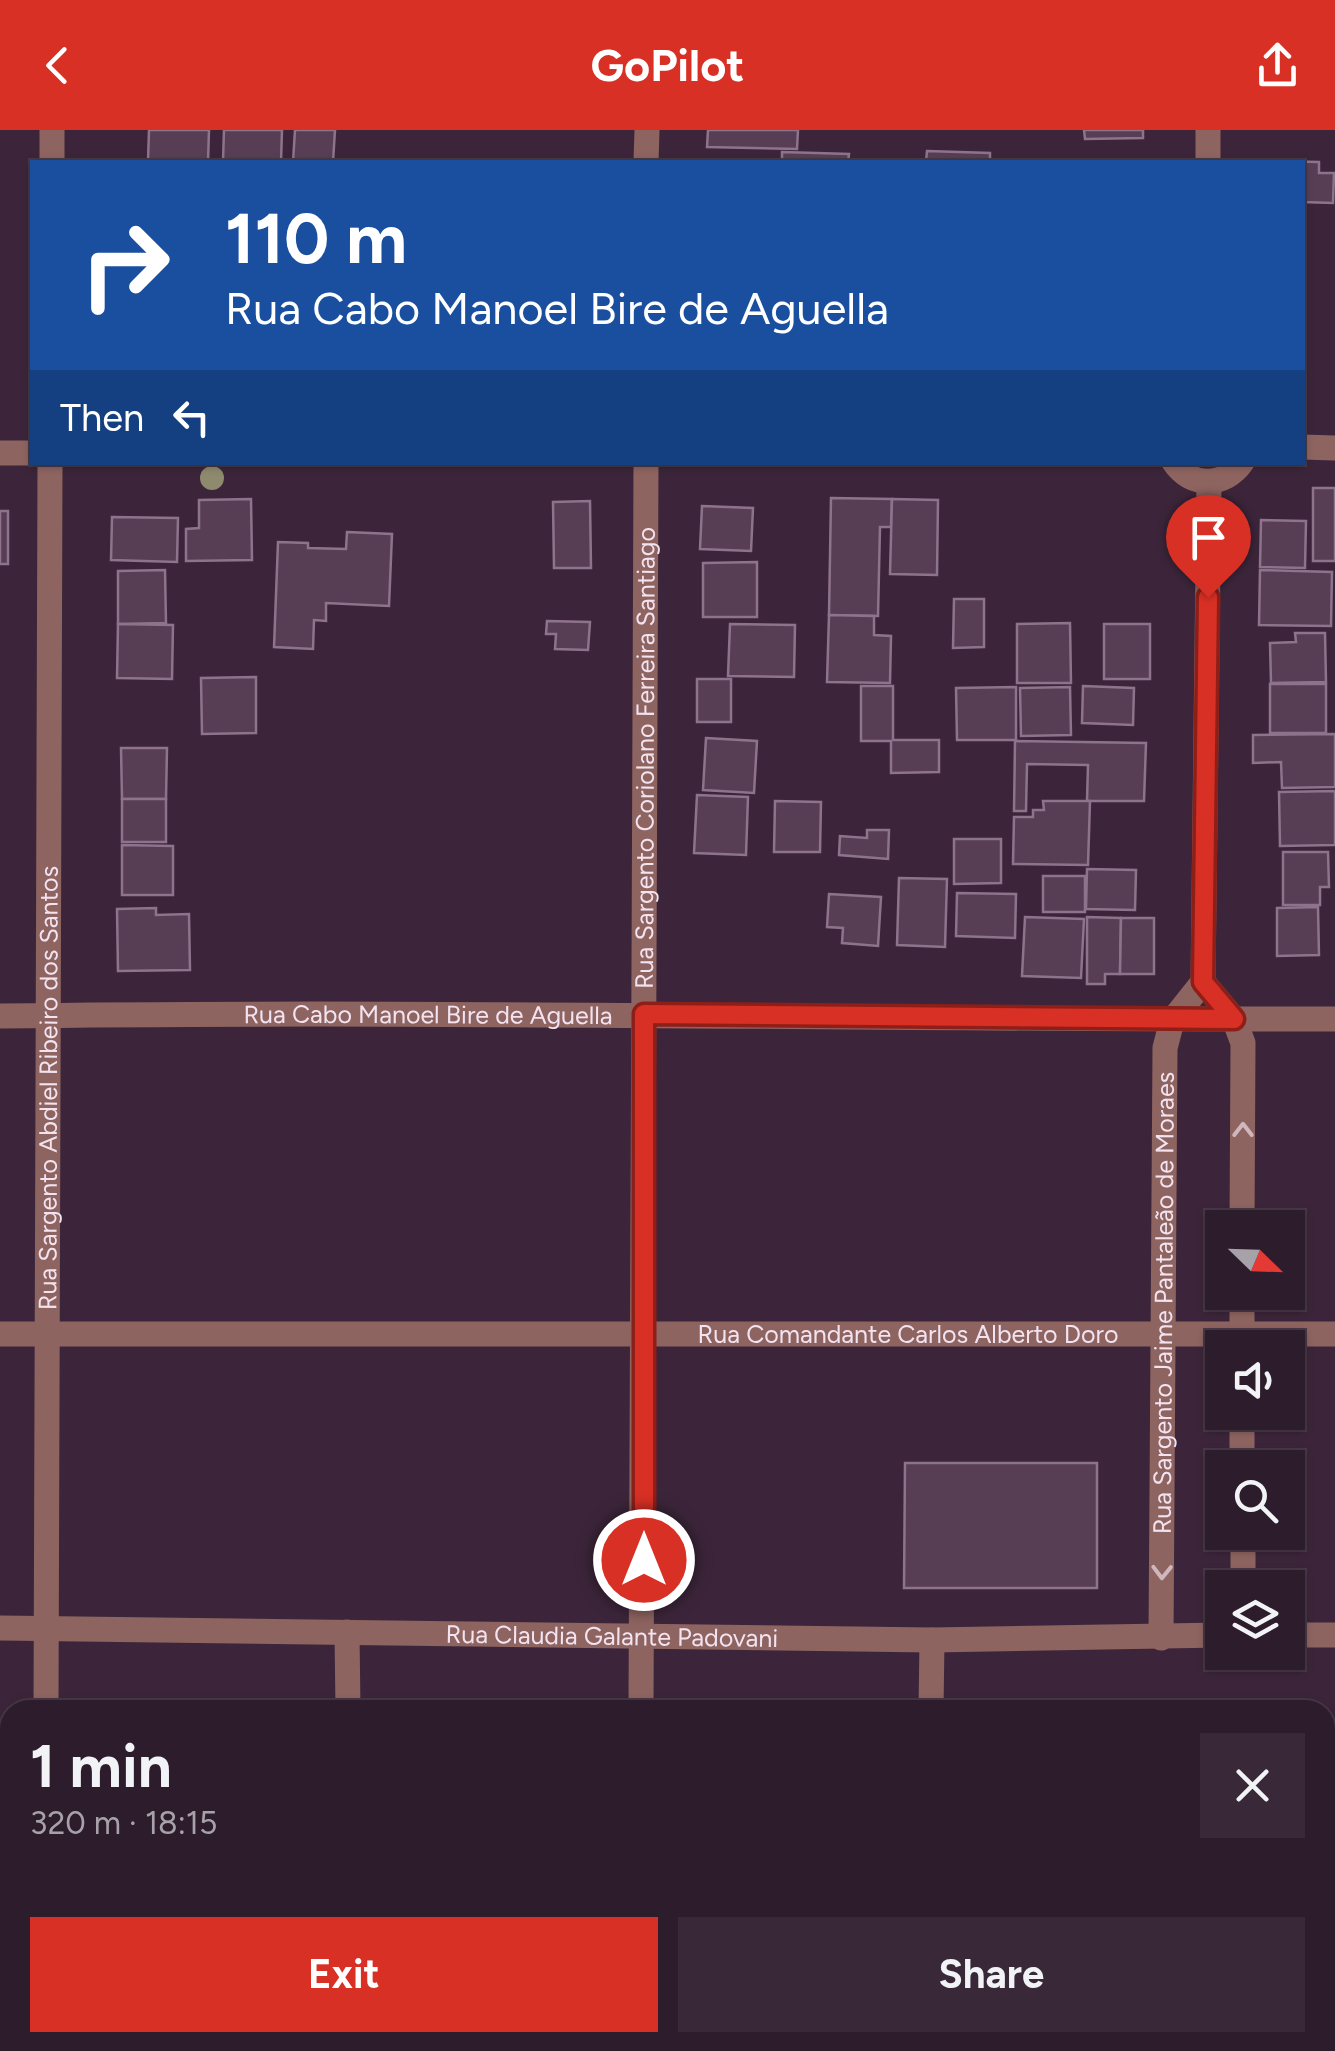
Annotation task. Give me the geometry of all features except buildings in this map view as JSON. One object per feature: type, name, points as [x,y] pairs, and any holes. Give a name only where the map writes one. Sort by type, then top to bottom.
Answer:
[{"type":"street","points":[[52,130],[52,160]]},
{"type":"street","points":[[646,130],[646,160]]},
{"type":"street","points":[[1208,130],[1208,160]]},
{"type":"street","points":[[1305,448],[1335,448]]},
{"type":"street","points":[[0,453],[30,453]]},
{"type":"street","name":"Rua Sargento Abdiel Ribeiro dos Santos","points":[[46,1700],[50,465]]},
{"type":"street","name":"Rua Sargento Coriolano Ferreira Santiago","points":[[641,1700],[646,465]]},
{"type":"street","points":[[1177,465],[1189,478],[1209,482],[1226,478],[1239,465]]},
{"type":"street","points":[[1172,1021],[1203,982],[1209,482]]},
{"type":"street","points":[[1203,982],[1234,1019],[1243,1043],[1242,1210]]},
{"type":"street","name":"Rua Cabo Manoel Bire de Aguella","points":[[0,1016],[644,1014],[1172,1021],[1335,1019]]},
{"type":"street","name":"Rua Sargento Jaime Pantaleão de Moraes","points":[[1162,1638],[1165,1048],[1172,1021]]},
{"type":"street","name":"Rua Comandante Carlos Alberto Doro","points":[[0,1334],[1165,1333],[1205,1337]]},
{"type":"street","name":"Rua Comandante Carlos Alberto Doro","points":[[1305,1336],[1335,1334]]},
{"type":"street","name":"Rua Claudia Galante Padovani","points":[[0,1628],[932,1640],[1205,1636]]},
{"type":"street","points":[[348,1632],[348,1700]]},
{"type":"street","points":[[1305,1634],[1335,1635]]},
{"type":"street","points":[[931,1700],[932,1640]]},
{"type":"route","points":[[644,1560],[644,1014],[1234,1019],[1203,982],[1208,597]]}]
